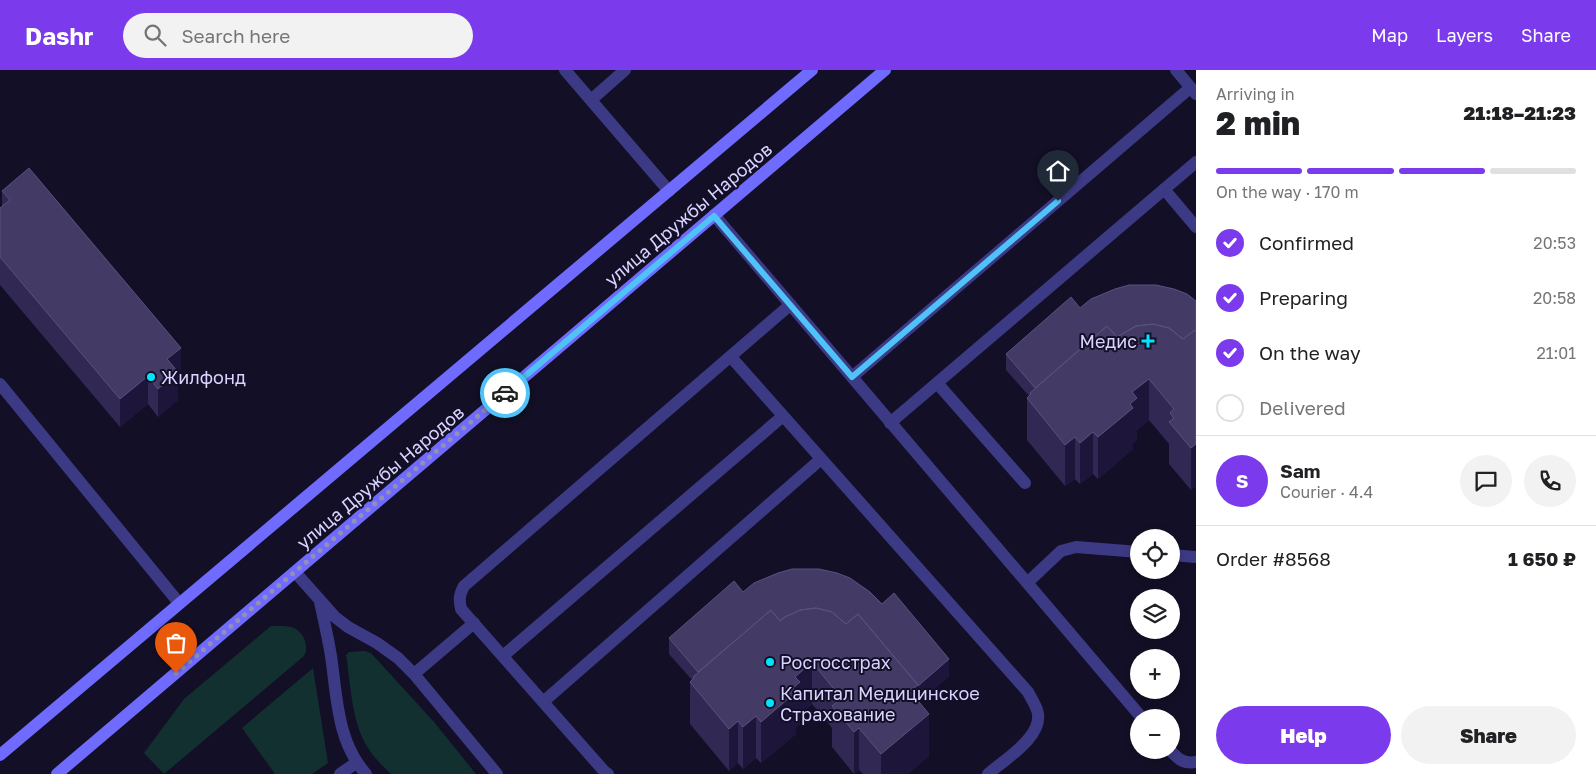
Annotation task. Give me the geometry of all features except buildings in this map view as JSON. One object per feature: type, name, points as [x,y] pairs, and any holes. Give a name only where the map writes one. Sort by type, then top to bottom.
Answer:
[{"type":"main road","name":"улица Дружбы Народов","points":[[0,755],[812,70]]},
{"type":"main road","name":"улица Дружбы Народов","points":[[57,774],[885,70]]},
{"type":"lane","points":[[565,70],[669,191]]},
{"type":"lane","points":[[591,100],[625,70]]},
{"type":"lane","points":[[852,377],[1193,91],[1176,70]]},
{"type":"lane","points":[[890,423],[1196,162]]},
{"type":"lane","points":[[1164,189],[1196,227]]},
{"type":"lane","points":[[714,216],[1134,709]]},
{"type":"lane","points":[[608,774],[474,624],[462,609],[459,600],[460,592],[464,586],[790,305]]},
{"type":"lane","points":[[731,357],[1028,692],[1038,710],[1038,723],[1032,736],[988,774]]},
{"type":"lane","points":[[937,383],[1025,483]]},
{"type":"lane","points":[[0,384],[180,603]]},
{"type":"lane","points":[[503,656],[783,416]]},
{"type":"lane","points":[[544,702],[821,459]]},
{"type":"lane","points":[[1027,583],[1061,550],[1076,547],[1130,551]]},
{"type":"lane","points":[[1180,556],[1196,557]]},
{"type":"lane","points":[[295,572],[320,601],[348,627],[377,642],[398,658],[414,674],[497,774]]},
{"type":"lane","points":[[320,601],[329,644],[342,728],[348,748],[356,763],[366,774]]},
{"type":"lane","points":[[414,674],[474,624]]},
{"type":"lane","points":[[1177,759],[1189,763],[1196,762]]},
{"type":"lane","points":[[340,774],[356,763]]},
{"type":"green space","points":[[271,626],[284,626],[296,629],[304,638],[306,649],[304,656],[164,774],[144,753],[184,699]]},
{"type":"green space","points":[[365,651],[371,653],[434,722],[476,774],[391,774],[376,759],[362,737],[358,726],[346,655],[349,652]]},
{"type":"green space","points":[[313,668],[328,763],[312,774],[275,774],[242,728]]},
{"type":"way so far","points":[[176,673],[505,393]]},
{"type":"place","name":"Медис","points":[[1148,341]]},
{"type":"place","name":"Жилфонд","points":[[151,377]]},
{"type":"place","name":"Росгосстрах","points":[[770,662]]},
{"type":"place","name":"Капитал Медицинское Страхование","points":[[770,703]]},
{"type":"route","points":[[505,393],[714,216],[852,377],[1058,201]]}]
